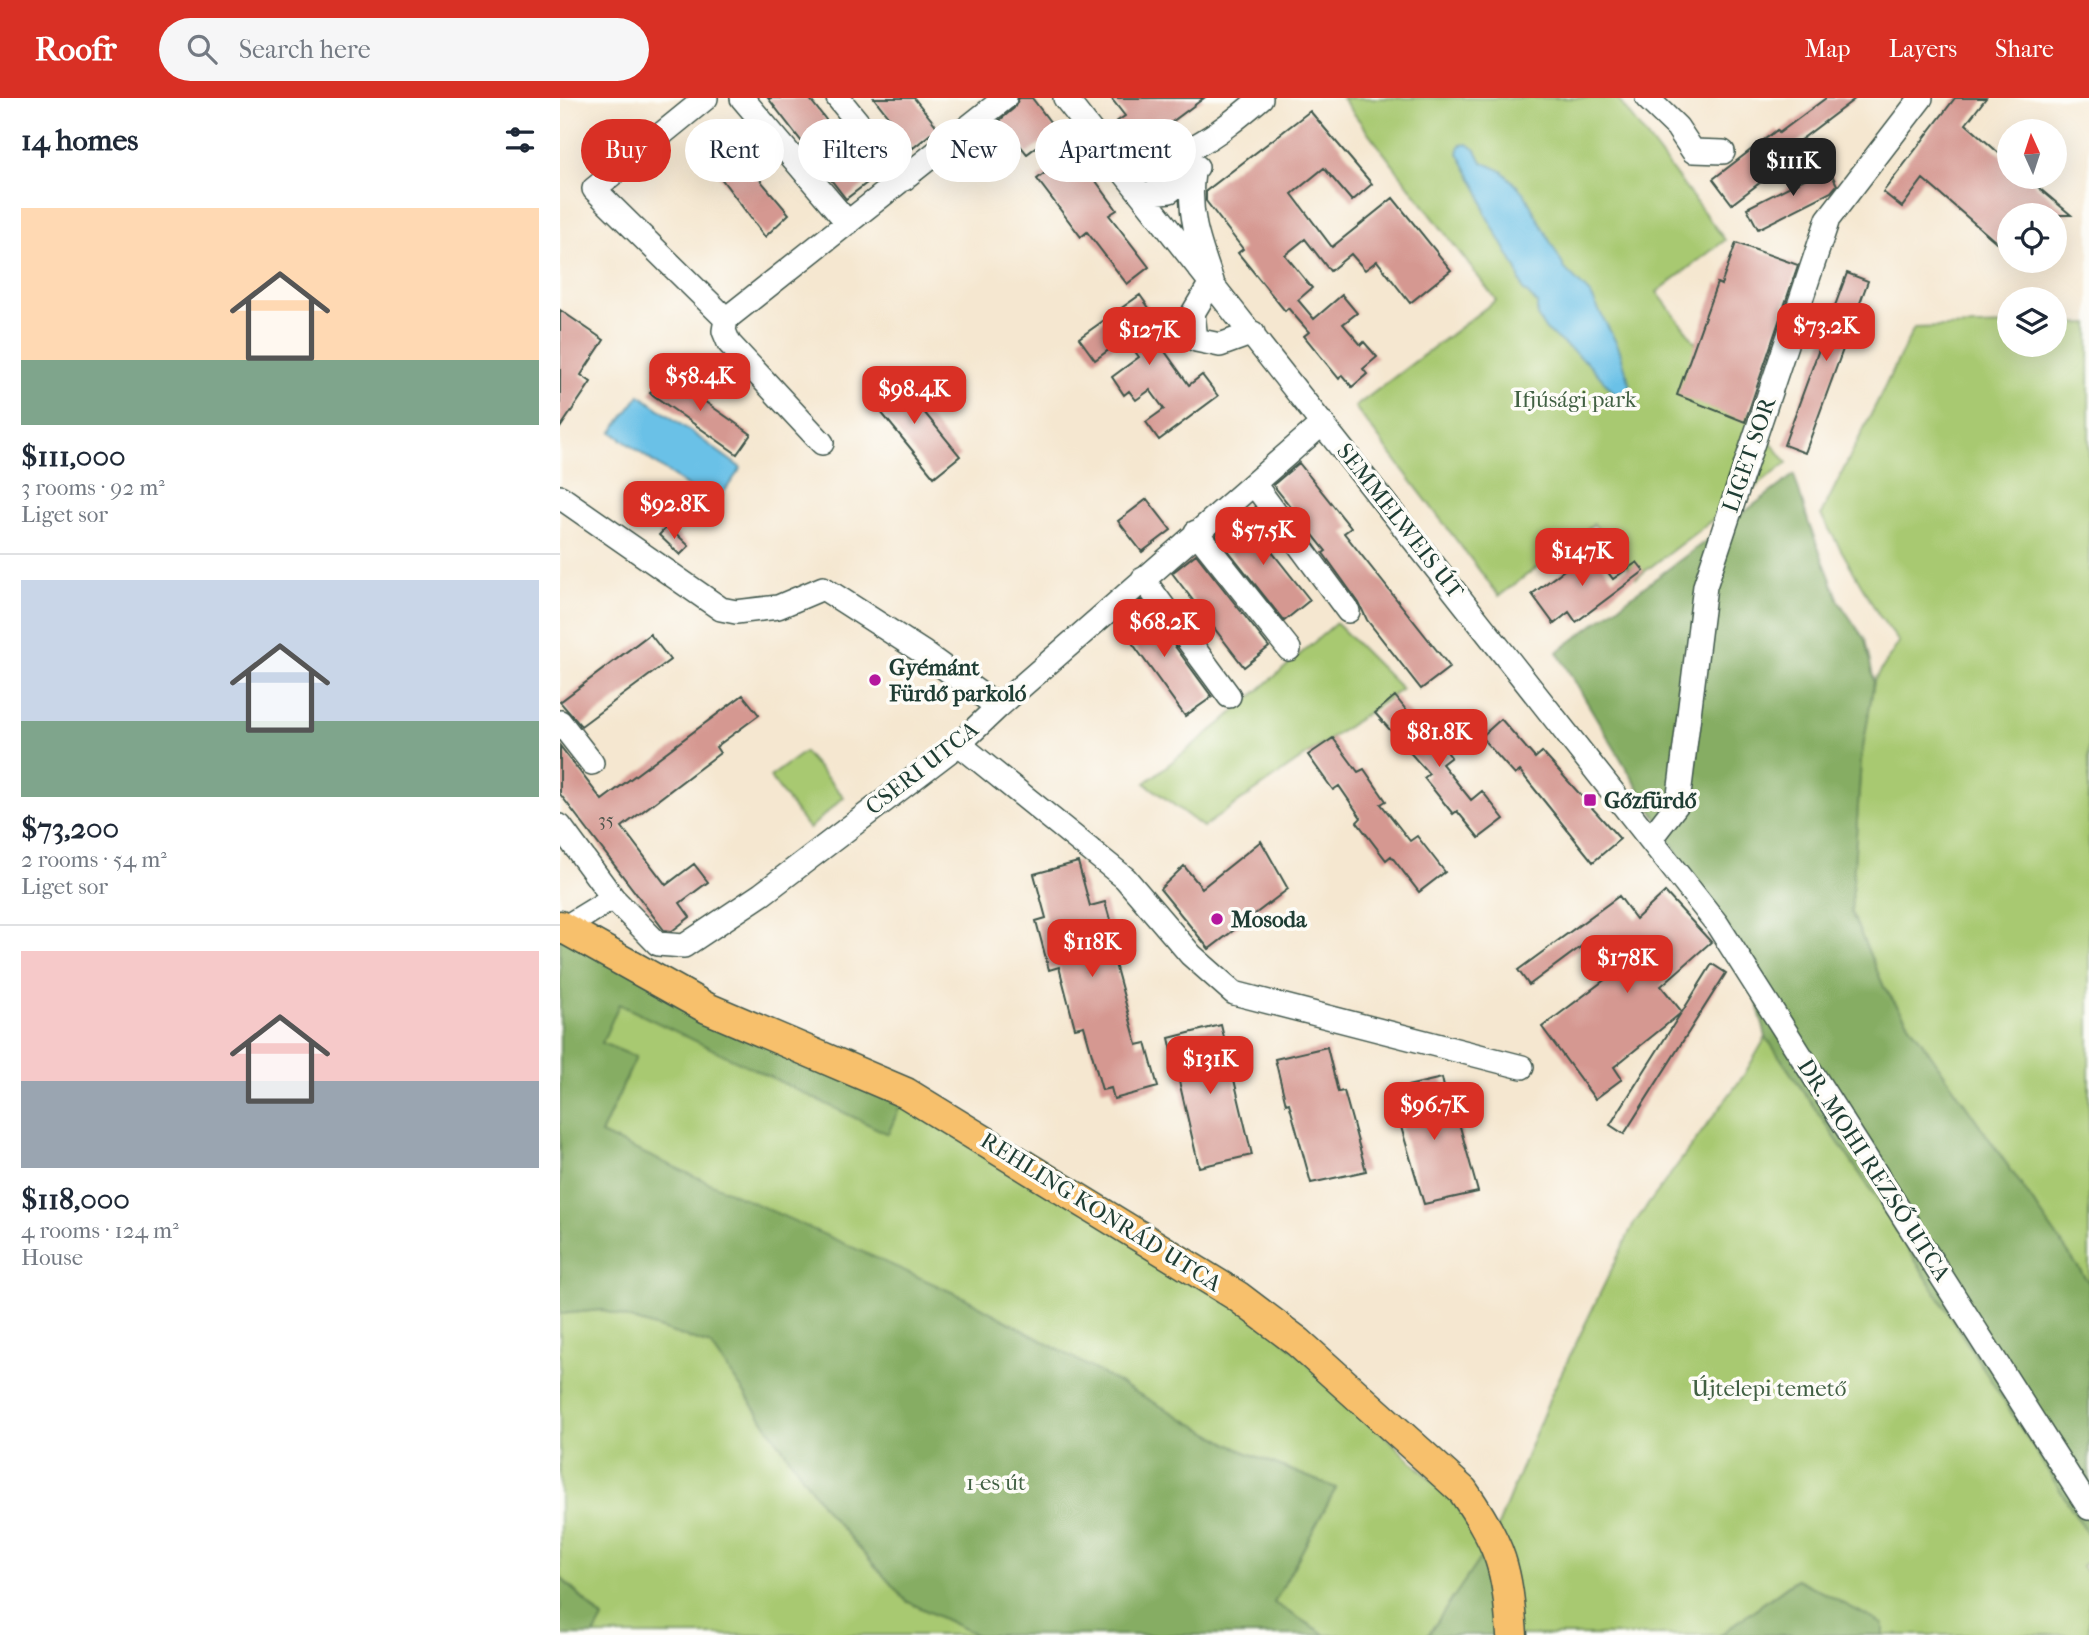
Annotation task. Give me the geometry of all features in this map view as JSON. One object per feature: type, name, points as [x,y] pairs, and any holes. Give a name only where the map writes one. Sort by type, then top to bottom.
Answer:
[{"type":"main road","name":"REHLING KONRÁD UTCA","points":[[562,927],[708,1007],[906,1093],[1237,1296],[1297,1342],[1463,1491],[1481,1516],[1503,1560],[1512,1635]]},
{"type":"street","points":[[706,98],[594,189],[726,319]]},
{"type":"street","points":[[742,98],[848,223]]},
{"type":"street","points":[[838,98],[855,119]]},
{"type":"street","points":[[912,173],[1005,98]]},
{"type":"street","name":"SEMMELWEIS ÚT","points":[[1065,98],[1082,119]]},
{"type":"street","points":[[1196,155],[1261,98]]},
{"type":"street","points":[[1647,98],[1678,127],[1693,151],[1723,152]]},
{"type":"street","name":"LIGET SOR","points":[[1651,838],[1678,803],[1705,586],[1828,219],[1921,98]]},
{"type":"street","points":[[822,443],[729,343],[724,331],[726,319],[900,182]]},
{"type":"street","name":"SEMMELWEIS ÚT","points":[[1136,182],[1651,838]]},
{"type":"street","points":[[1149,197],[1156,182]]},
{"type":"street","points":[[1189,182],[1192,221],[1212,281],[1193,313],[1196,340],[1220,345],[1253,333]]},
{"type":"street","name":"CSERI UTCA","points":[[560,826],[613,898],[658,944],[684,946],[762,894],[960,744],[1196,531],[1323,423]]},
{"type":"street","points":[[1254,484],[1348,611]]},
{"type":"street","points":[[560,497],[721,609],[736,612],[778,607],[799,601],[812,591],[823,588],[924,653],[998,707]]},
{"type":"street","points":[[1196,531],[1289,649]]},
{"type":"street","points":[[1143,579],[1229,696]]},
{"type":"street","points":[[560,722],[592,763]]},
{"type":"street","points":[[960,744],[1125,878],[1191,955],[1234,993],[1522,1068]]},
{"type":"street","name":"DR. MOHI REZSŐ UTCA","points":[[1651,838],[1717,924],[2089,1508]]},
{"type":"street","points":[[562,927],[613,898]]},
{"type":"green space","name":"Ifjúsági park","points":[[1342,98],[1617,98],[1725,240],[1657,292],[1787,463],[1636,578],[1594,524],[1499,596],[1355,407],[1496,300]]},
{"type":"green space","points":[[2089,323],[2089,1283],[1884,987],[1851,912],[1861,760],[1874,681],[1899,642],[1878,614],[1821,515],[1914,328],[1997,325],[1997,357],[2067,357],[2067,324]]},
{"type":"green space","points":[[1794,475],[1809,524],[1840,603],[1865,640],[1874,681],[1861,760],[1851,912],[1884,987],[2089,1283],[2089,1536],[1871,1190],[1766,1037],[1750,975],[1557,652]]},
{"type":"green space","points":[[1336,623],[1402,689],[1203,827],[1145,783],[1220,724]]},
{"type":"green space","points":[[804,752],[844,797],[809,829],[770,777]]},
{"type":"green space","name":"1-es út","points":[[560,926],[906,1093],[888,1134],[619,1004],[602,1043],[636,1057],[601,1134],[965,1298],[1240,1450],[1336,1488],[1274,1603],[1326,1635],[977,1635],[906,1601],[828,1513],[711,1345],[602,1310],[560,1314]]},
{"type":"green space","name":"Újtelepi temető","points":[[619,1003],[888,1133],[906,1093],[1237,1296],[1493,1538],[1551,1395],[1633,1225],[1744,1075],[1766,1037],[1871,1190],[2089,1536],[2089,1560],[2082,1566],[2089,1576],[2089,1635],[1835,1635],[1796,1579],[1720,1635],[1512,1635],[1493,1539],[1428,1635],[1326,1635],[1274,1603],[1336,1488],[1240,1450],[601,1134],[636,1057],[601,1043]]},
{"type":"green space","points":[[602,1310],[711,1345],[828,1513],[906,1601],[977,1635],[594,1635],[603,1618],[560,1577],[560,1314]]},
{"type":"green space","points":[[1493,1539],[1512,1635],[1428,1635]]},
{"type":"green space","points":[[560,1577],[603,1619],[594,1635],[560,1635]]},
{"type":"green space","points":[[1797,1579],[1883,1624],[1883,1635],[1720,1635]]},
{"type":"water","points":[[1468,144],[1476,150],[1482,162],[1502,171],[1524,193],[1565,269],[1591,295],[1619,348],[1636,405],[1633,409],[1628,409],[1589,364],[1546,330],[1537,316],[1537,303],[1523,290],[1516,268],[1486,215],[1480,193],[1458,153],[1460,145]]},
{"type":"water","points":[[640,395],[741,468],[714,506],[612,432]]},
{"type":"building","points":[[768,98],[809,98],[825,119],[798,119],[798,137]]},
{"type":"building","points":[[874,98],[914,98],[931,119],[926,119],[926,138],[913,148],[912,119],[890,119]]},
{"type":"building","points":[[1019,98],[1032,98],[1048,119],[1035,119],[1035,148],[1027,154],[1021,146],[1021,119],[1001,119],[1014,108]]},
{"type":"building","points":[[1111,98],[1204,98],[1176,119],[1120,119],[1125,116]]},
{"type":"building","points":[[1826,98],[1856,98],[1790,148],[1796,155],[1732,204],[1713,179],[1777,130],[1779,133]]},
{"type":"building","points":[[1955,98],[1986,98],[1966,124],[1997,151],[1997,189],[2040,189],[2057,203],[1997,203],[1997,243],[1923,179],[1902,207],[1883,192]]},
{"type":"building","points":[[1310,111],[1372,184],[1352,201],[1324,168],[1292,194],[1332,247],[1393,198],[1451,270],[1410,303],[1377,261],[1365,270],[1351,254],[1330,271],[1305,239],[1285,255],[1312,288],[1298,300],[1314,319],[1342,295],[1357,313],[1343,324],[1361,345],[1364,342],[1377,357],[1363,369],[1367,374],[1352,387],[1342,375],[1339,379],[1304,336],[1309,332],[1288,308],[1285,311],[1238,253],[1243,249],[1206,201],[1206,191]]},
{"type":"building","points":[[1828,167],[1837,185],[1831,192],[1758,229],[1747,208]]},
{"type":"building","points":[[724,182],[762,182],[789,214],[765,237]]},
{"type":"building","points":[[833,182],[868,182],[846,199]]},
{"type":"building","points":[[1039,182],[1097,182],[1117,210],[1109,215],[1149,267],[1127,284],[1087,232],[1081,237]]},
{"type":"building","points":[[1736,243],[1798,265],[1745,422],[1677,395],[1717,283],[1721,285]]},
{"type":"building","points":[[1847,273],[1868,281],[1805,453],[1784,445]]},
{"type":"building","points":[[1140,295],[1156,318],[1146,325],[1189,385],[1202,375],[1218,396],[1159,440],[1146,422],[1164,409],[1150,390],[1136,400],[1129,391],[1124,395],[1112,377],[1139,357],[1125,338],[1095,360],[1079,338]]},
{"type":"building","points":[[560,310],[604,340],[581,375],[591,382],[560,428]]},
{"type":"building","points":[[664,373],[751,434],[737,454],[650,393]]},
{"type":"building","points":[[893,374],[960,456],[934,477],[867,395]]},
{"type":"building","points":[[1299,463],[1351,528],[1344,533],[1450,667],[1421,689],[1367,620],[1359,603],[1323,553],[1326,551],[1273,485]]},
{"type":"building","points":[[1147,499],[1171,530],[1142,552],[1118,521]]},
{"type":"building","points":[[1241,513],[1310,600],[1284,621],[1216,535]]},
{"type":"building","points":[[668,526],[689,546],[680,555],[659,535]]},
{"type":"building","points":[[1591,550],[1613,579],[1637,562],[1644,571],[1576,622],[1569,612],[1554,624],[1532,594]]},
{"type":"building","points":[[1196,554],[1269,647],[1244,667],[1172,573]]},
{"type":"building","points":[[1141,600],[1212,697],[1185,716],[1117,622]]},
{"type":"building","points":[[650,634],[670,660],[581,726],[560,702]]},
{"type":"building","points":[[743,695],[759,715],[716,747],[720,753],[622,827],[666,885],[694,864],[708,882],[680,903],[690,917],[672,931],[664,930],[560,794],[560,746],[602,800]]},
{"type":"building","points":[[1395,696],[1423,731],[1428,727],[1451,757],[1442,764],[1471,800],[1482,791],[1504,819],[1479,838],[1457,811],[1453,814],[1424,778],[1429,774],[1375,713]]},
{"type":"building","points":[[1501,719],[1535,758],[1542,752],[1620,839],[1593,862],[1520,771],[1515,775],[1481,737]]},
{"type":"building","points":[[1333,738],[1358,772],[1364,769],[1386,801],[1381,804],[1410,841],[1417,836],[1445,872],[1419,892],[1391,856],[1386,860],[1357,822],[1361,818],[1339,786],[1333,790],[1308,755]]},
{"type":"building","name":"Mosoda","points":[[1261,841],[1288,889],[1209,949],[1160,889],[1184,866],[1202,888]]},
{"type":"building","points":[[1078,862],[1090,906],[1105,902],[1119,952],[1112,953],[1137,1045],[1146,1043],[1158,1087],[1114,1099],[1111,1088],[1102,1090],[1084,1026],[1075,1028],[1059,967],[1049,970],[1036,921],[1046,918],[1034,874]]},
{"type":"building","points":[[1665,892],[1711,942],[1661,986],[1682,1012],[1712,964],[1726,973],[1624,1134],[1610,1125],[1681,1013],[1614,1067],[1622,1079],[1595,1099],[1542,1027],[1615,972],[1590,940],[1529,985],[1518,970],[1619,896],[1636,919]]},
{"type":"building","points":[[1221,1025],[1252,1155],[1199,1167],[1169,1038]]},
{"type":"building","points":[[1327,1047],[1338,1092],[1344,1091],[1366,1171],[1311,1183],[1275,1059]]},
{"type":"building","points":[[1442,1078],[1450,1114],[1456,1112],[1478,1192],[1424,1204],[1390,1090]]},
{"type":"place","name":"Gyémánt Fürdő parkoló","points":[[875,680]]},
{"type":"place","name":"Gőzfürdő","points":[[1590,800]]},
{"type":"place","name":"Mosoda","points":[[1217,919]]}]
